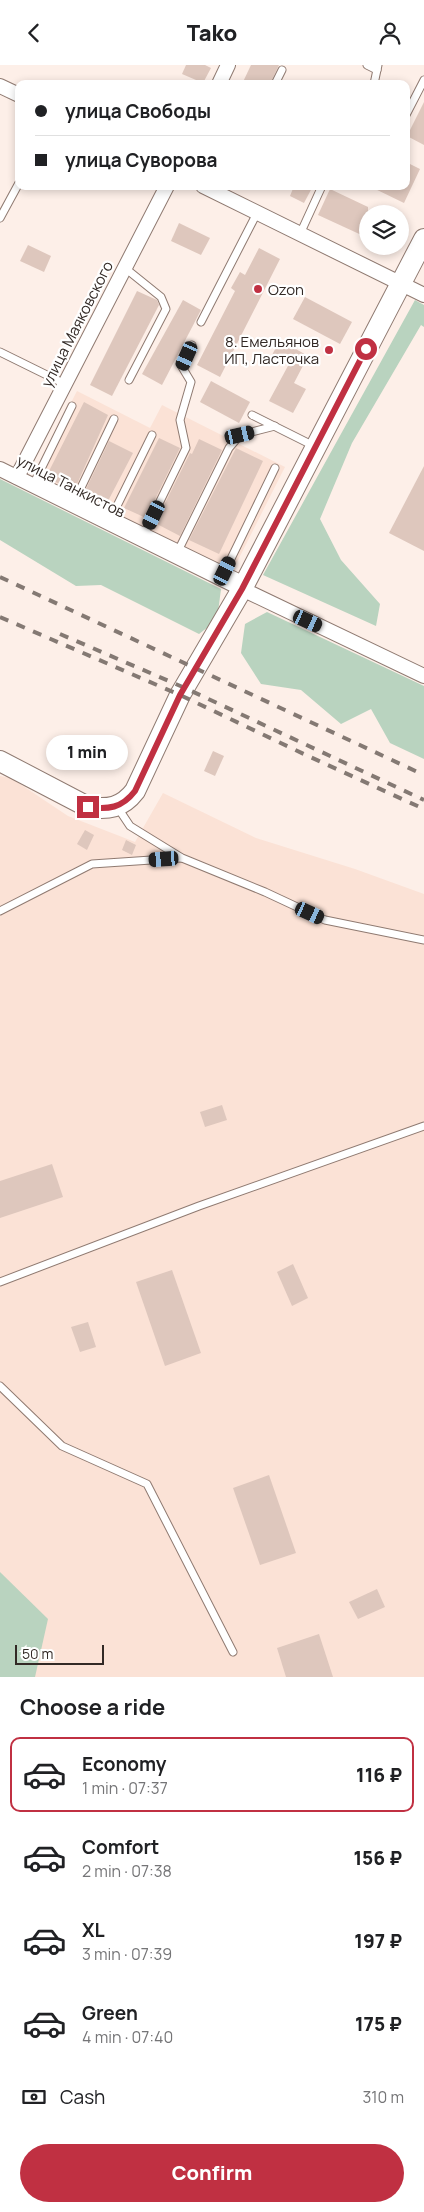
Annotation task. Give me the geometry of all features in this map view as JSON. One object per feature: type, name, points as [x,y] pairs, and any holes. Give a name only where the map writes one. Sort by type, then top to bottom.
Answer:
[{"type":"street","points":[[221,80],[228,65]]},
{"type":"street","points":[[0,86],[15,93]]},
{"type":"street","name":"улица Маяковского","points":[[17,477],[165,190]]},
{"type":"street","points":[[211,190],[424,295]]},
{"type":"street","points":[[0,761],[88,807],[101,809],[117,806],[127,801],[135,791],[180,695],[244,585],[424,239]]},
{"type":"street","name":"улица Танкистов","points":[[0,469],[244,585],[424,676]]},
{"type":"lane","points":[[367,65],[377,68]]},
{"type":"lane","points":[[277,80],[282,70]]},
{"type":"lane","points":[[410,107],[424,80]]},
{"type":"lane","points":[[0,218],[15,190]]},
{"type":"lane","points":[[300,234],[320,190]]},
{"type":"lane","points":[[202,322],[257,213]]},
{"type":"lane","points":[[124,268],[161,297],[166,309],[129,381]]},
{"type":"lane","points":[[145,532],[186,448],[180,420],[191,382],[182,367],[192,345]]},
{"type":"lane","points":[[0,352],[64,384]]},
{"type":"lane","points":[[72,406],[36,479],[225,571],[244,585]]},
{"type":"lane","points":[[252,415],[315,447]]},
{"type":"lane","points":[[76,498],[114,419]]},
{"type":"lane","points":[[179,549],[228,448],[240,435],[275,426]]},
{"type":"lane","points":[[112,515],[152,435]]},
{"type":"lane","points":[[225,571],[275,468]]},
{"type":"lane","points":[[117,806],[130,826],[182,858],[265,892],[325,920],[424,940]]},
{"type":"lane","points":[[0,911],[92,864],[182,858]]},
{"type":"lane","points":[[0,1283],[199,1207],[424,1126]]},
{"type":"lane","points":[[0,1386],[62,1446],[147,1484],[233,1652]]},
{"type":"shaded area","points":[[77,391],[150,428],[162,405],[285,467],[229,578],[32,479]]},
{"type":"shaded area","points":[[0,776],[11,778],[68,816],[135,842],[163,793],[256,838],[355,869],[424,894],[424,1677],[0,1677]]},
{"type":"green space","points":[[415,300],[424,305],[424,327],[421,325],[352,443],[320,519],[341,560],[380,604],[376,626],[263,575]]},
{"type":"green space","points":[[0,479],[221,589],[217,620],[199,634],[101,585],[76,586],[0,540]]},
{"type":"green space","points":[[267,612],[424,686],[424,759],[390,743],[371,709],[341,724],[301,690],[261,684],[241,653],[245,624]]},
{"type":"green space","points":[[0,1572],[48,1619],[35,1677],[0,1677]]},
{"type":"building","points":[[186,65],[205,65],[211,68],[205,80],[196,80],[182,74]]},
{"type":"building","points":[[251,65],[279,65],[272,80],[244,80]]},
{"type":"building","points":[[424,102],[424,145],[410,138],[410,130]]},
{"type":"building","points":[[410,164],[420,169],[404,203],[377,190],[410,190]]},
{"type":"building","points":[[292,190],[311,190],[304,203],[290,196]]},
{"type":"building","points":[[330,190],[364,205],[359,205],[359,234],[318,215]]},
{"type":"building","points":[[179,223],[210,238],[201,255],[171,241]]},
{"type":"building","points":[[28,245],[51,256],[44,272],[20,261]]},
{"type":"building","points":[[259,248],[280,259],[220,377],[197,365],[235,291],[231,288],[240,272],[245,275]]},
{"type":"building","points":[[137,291],[157,300],[159,305],[112,396],[90,385]]},
{"type":"building","points":[[305,297],[352,322],[340,344],[293,319]]},
{"type":"building","points":[[183,300],[201,310],[162,385],[142,374]]},
{"type":"building","points":[[280,340],[308,356],[294,383],[306,389],[293,413],[269,401],[289,364],[272,355]]},
{"type":"building","points":[[211,381],[250,402],[239,423],[200,402]]},
{"type":"building","points":[[84,402],[108,415],[77,484],[74,483],[71,490],[46,477]]},
{"type":"building","points":[[159,438],[180,448],[146,518],[124,508]]},
{"type":"building","points":[[199,439],[222,450],[180,536],[155,523]]},
{"type":"building","points":[[109,441],[133,453],[108,501],[86,489]]},
{"type":"building","points":[[236,448],[263,461],[219,554],[189,540]]},
{"type":"building","points":[[424,466],[424,551],[389,533]]},
{"type":"building","points":[[213,751],[224,756],[215,776],[204,771]]},
{"type":"building","points":[[85,830],[94,835],[87,850],[77,844]]},
{"type":"building","points":[[126,840],[136,845],[132,855],[122,850]]},
{"type":"building","points":[[222,1105],[227,1120],[205,1127],[200,1112]]},
{"type":"building","points":[[52,1164],[63,1197],[0,1218],[0,1181]]},
{"type":"building","points":[[293,1264],[308,1298],[292,1306],[277,1272]]},
{"type":"building","points":[[172,1270],[201,1353],[165,1366],[136,1282]]},
{"type":"building","points":[[88,1322],[96,1347],[80,1352],[71,1327]]},
{"type":"building","points":[[269,1475],[296,1553],[260,1565],[233,1488]]},
{"type":"building","points":[[377,1589],[385,1607],[358,1619],[349,1602]]},
{"type":"building","points":[[319,1634],[333,1677],[286,1677],[277,1648]]},
{"type":"railway","points":[[0,577],[424,775]]},
{"type":"railway","points":[[0,617],[180,695],[424,809]]},
{"type":"railway","points":[[60,634],[185,688],[424,800]]},
{"type":"place","name":"Ozon","points":[[258,289]]},
{"type":"place","name":"8. Емельянов ИП, Ласточка","points":[[329,350]]},
{"type":"route","points":[[88,807],[101,809],[117,806],[127,801],[135,791],[180,695],[242,589],[366,349]]}]
